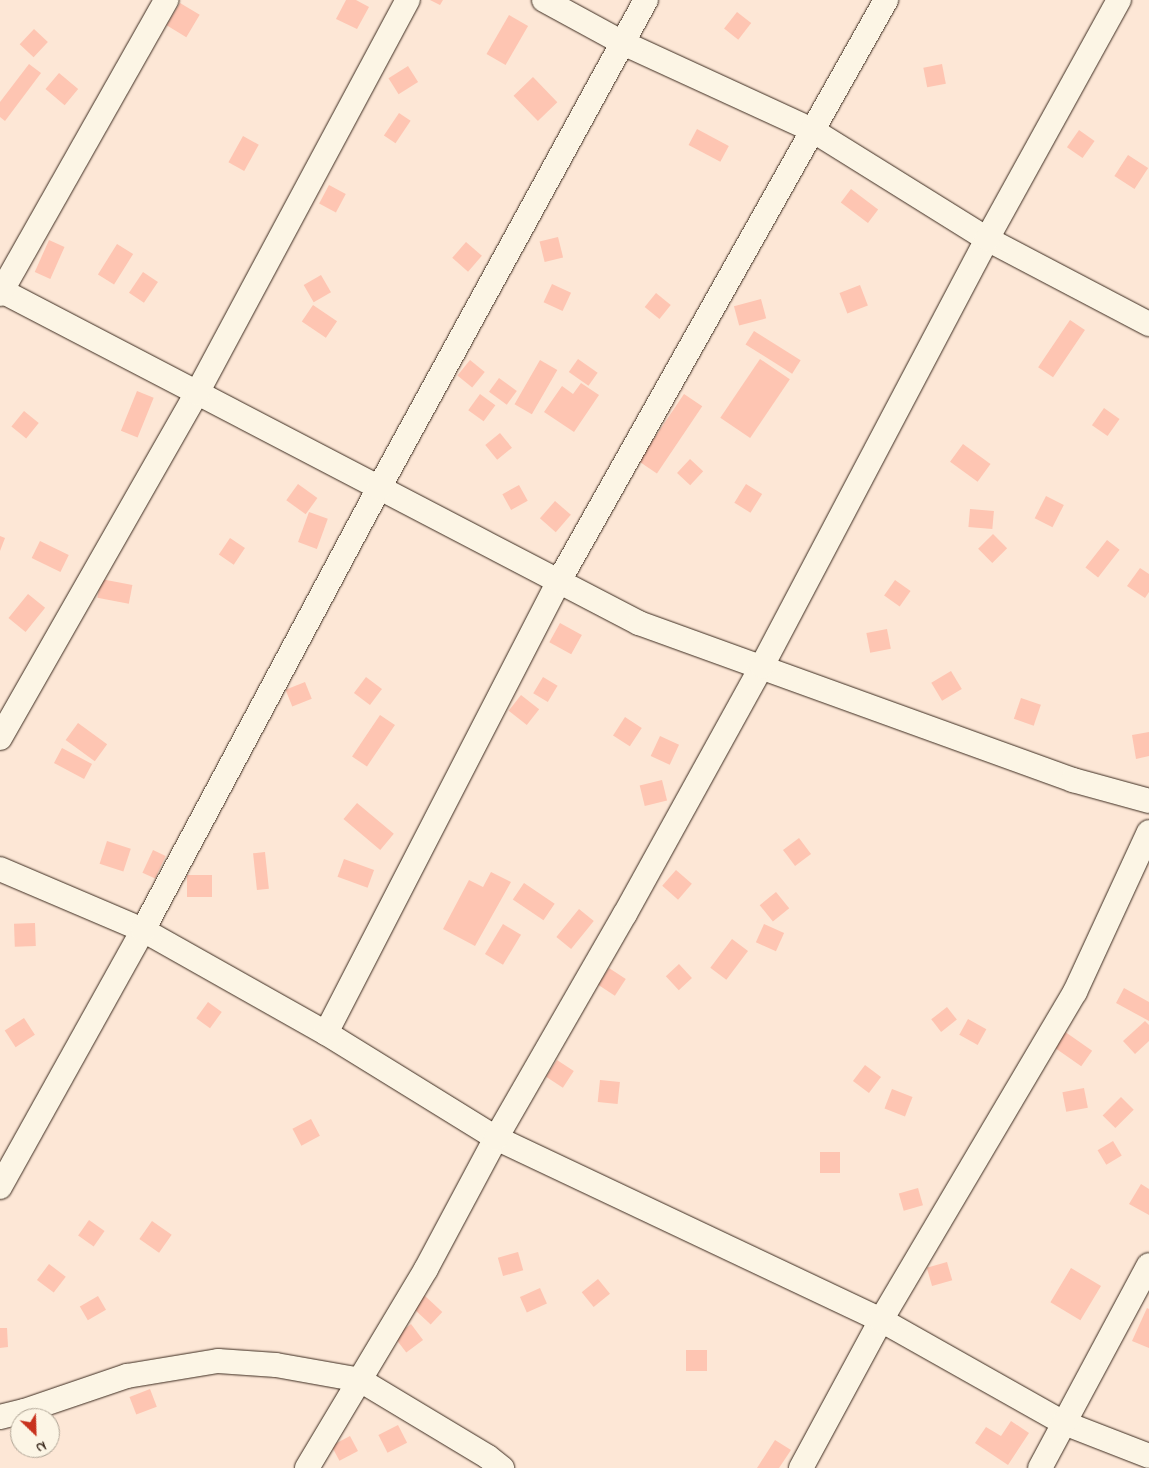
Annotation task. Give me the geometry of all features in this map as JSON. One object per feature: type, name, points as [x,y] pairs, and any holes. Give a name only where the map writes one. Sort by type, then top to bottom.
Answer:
[{"type":"street","points":[[166,0],[1,291],[639,623],[1073,780],[1149,800]]},
{"type":"street","points":[[0,738],[197,393],[408,0]]},
{"type":"street","points":[[544,0],[623,42],[812,130],[987,239],[1149,324]]},
{"type":"street","points":[[0,1187],[143,930],[379,488],[646,0]]},
{"type":"street","points":[[326,1033],[559,582],[886,0]]},
{"type":"street","points":[[307,1468],[426,1269],[496,1138],[625,914],[762,666],[987,239],[1119,0]]},
{"type":"street","points":[[801,1468],[881,1320],[1075,992],[1149,832]]},
{"type":"street","points":[[0,869],[143,930],[326,1033],[496,1138],[881,1320],[1064,1423],[1149,1456]]},
{"type":"street","points":[[1040,1468],[1149,1265]]},
{"type":"street","points":[[0,1417],[24,1411],[127,1376],[218,1362],[276,1365],[360,1380],[488,1457],[502,1468]]},
{"type":"building","points":[[346,0],[356,0],[369,7],[357,29],[336,19]]},
{"type":"building","points":[[430,0],[443,0],[440,5]]},
{"type":"building","points":[[180,3],[200,15],[186,37],[167,25]]},
{"type":"building","points":[[737,12],[751,23],[738,40],[724,29]]},
{"type":"building","points":[[509,15],[528,26],[506,65],[486,54]]},
{"type":"building","points":[[34,29],[48,42],[34,57],[20,44]]},
{"type":"building","points":[[29,64],[41,73],[5,121],[0,117],[0,102]]},
{"type":"building","points":[[942,64],[946,84],[927,87],[923,68]]},
{"type":"building","points":[[408,66],[418,82],[399,94],[388,78]]},
{"type":"building","points":[[59,73],[78,89],[65,105],[46,89]]},
{"type":"building","points":[[533,77],[557,102],[538,121],[514,96]]},
{"type":"building","points":[[399,113],[411,121],[396,143],[384,135]]},
{"type":"building","points":[[697,129],[729,146],[720,162],[689,145]]},
{"type":"building","points":[[1079,130],[1095,141],[1083,158],[1067,147]]},
{"type":"building","points":[[243,136],[259,145],[244,171],[228,162]]},
{"type":"building","points":[[1128,155],[1148,168],[1135,189],[1114,176]]},
{"type":"building","points":[[329,185],[346,194],[336,212],[319,204]]},
{"type":"building","points":[[851,189],[878,209],[868,223],[841,203]]},
{"type":"building","points":[[558,237],[563,257],[545,262],[540,242]]},
{"type":"building","points":[[49,240],[65,247],[50,279],[35,272]]},
{"type":"building","points":[[466,242],[482,256],[468,272],[452,258]]},
{"type":"building","points":[[117,244],[133,254],[114,285],[98,275]]},
{"type":"building","points":[[143,272],[158,282],[144,303],[129,293]]},
{"type":"building","points":[[321,275],[331,292],[314,302],[304,285]]},
{"type":"building","points":[[552,284],[571,293],[563,311],[544,302]]},
{"type":"building","points":[[860,285],[868,306],[847,313],[839,293]]},
{"type":"building","points":[[656,293],[671,305],[659,319],[645,307]]},
{"type":"building","points":[[761,299],[766,318],[739,326],[734,306]]},
{"type":"building","points":[[313,305],[337,321],[326,338],[302,322]]},
{"type":"building","points":[[1070,320],[1085,330],[1053,377],[1038,367]]},
{"type":"building","points":[[754,331],[801,360],[792,374],[746,345]]},
{"type":"building","points":[[578,359],[598,373],[588,386],[569,372]]},
{"type":"building","points":[[760,359],[790,379],[750,438],[720,418]]},
{"type":"building","points":[[470,360],[485,372],[472,388],[457,376]]},
{"type":"building","points":[[540,360],[557,370],[532,414],[514,404]]},
{"type":"building","points":[[499,378],[517,391],[507,405],[489,392]]},
{"type":"building","points":[[581,383],[599,395],[574,432],[544,412],[562,386],[573,394]]},
{"type":"building","points":[[137,391],[154,398],[138,438],[121,431]]},
{"type":"building","points":[[480,394],[495,405],[484,421],[468,410]]},
{"type":"building","points":[[684,394],[702,406],[657,473],[639,461]]},
{"type":"building","points":[[1104,408],[1120,419],[1108,436],[1092,425]]},
{"type":"building","points":[[24,411],[39,423],[26,439],[11,427]]},
{"type":"building","points":[[500,433],[512,448],[497,460],[485,445]]},
{"type":"building","points":[[963,444],[991,464],[978,482],[950,462]]},
{"type":"building","points":[[690,459],[703,471],[690,485],[677,473]]},
{"type":"building","points":[[298,484],[317,498],[306,514],[286,500]]},
{"type":"building","points":[[746,484],[762,494],[750,513],[734,503]]},
{"type":"building","points":[[519,485],[528,501],[511,510],[502,494]]},
{"type":"building","points":[[1046,496],[1064,505],[1052,527],[1035,518]]},
{"type":"building","points":[[555,501],[571,515],[556,532],[540,518]]},
{"type":"building","points":[[970,509],[994,511],[992,529],[968,527]]},
{"type":"building","points":[[309,512],[328,519],[317,549],[298,542]]},
{"type":"building","points":[[993,534],[1007,548],[992,563],[978,549]]},
{"type":"building","points":[[0,536],[5,538],[0,551]]},
{"type":"building","points":[[230,538],[245,548],[234,565],[219,555]]},
{"type":"building","points":[[1107,540],[1120,550],[1098,577],[1085,568]]},
{"type":"building","points":[[40,541],[69,555],[60,572],[32,558]]},
{"type":"building","points":[[1140,568],[1149,574],[1149,592],[1145,598],[1127,586]]},
{"type":"building","points":[[101,579],[132,585],[129,604],[97,598]]},
{"type":"building","points":[[895,580],[911,591],[900,606],[884,596]]},
{"type":"building","points":[[28,594],[45,608],[26,632],[8,618]]},
{"type":"building","points":[[560,623],[582,635],[571,654],[549,642]]},
{"type":"building","points":[[887,629],[891,649],[870,653],[866,633]]},
{"type":"building","points":[[951,671],[962,689],[942,701],[931,683]]},
{"type":"building","points":[[366,677],[382,689],[370,705],[354,693]]},
{"type":"building","points":[[543,677],[558,686],[548,702],[533,693]]},
{"type":"building","points":[[305,682],[312,699],[292,707],[286,690]]},
{"type":"building","points":[[521,695],[539,709],[527,725],[509,711]]},
{"type":"building","points":[[1021,698],[1041,705],[1034,726],[1014,719]]},
{"type":"building","points":[[380,715],[395,725],[367,767],[352,756]]},
{"type":"building","points":[[625,717],[642,728],[630,746],[613,735]]},
{"type":"building","points":[[78,723],[107,744],[95,761],[66,740]]},
{"type":"building","points":[[1149,732],[1149,756],[1136,759],[1132,735]]},
{"type":"building","points":[[660,736],[679,745],[670,765],[651,756]]},
{"type":"building","points":[[62,748],[92,764],[84,779],[54,763]]},
{"type":"building","points":[[662,780],[667,800],[645,806],[640,786]]},
{"type":"building","points":[[357,803],[394,834],[380,850],[344,819]]},
{"type":"building","points":[[799,838],[811,854],[795,866],[783,850]]},
{"type":"building","points":[[107,841],[131,849],[123,872],[100,864]]},
{"type":"building","points":[[153,850],[166,856],[155,879],[142,873]]},
{"type":"building","points":[[265,852],[269,889],[257,890],[253,853]]},
{"type":"building","points":[[344,859],[374,870],[368,888],[338,877]]},
{"type":"building","points":[[676,870],[692,884],[678,900],[662,886]]},
{"type":"building","points":[[491,872],[511,882],[475,946],[443,929],[469,880],[483,887]]},
{"type":"building","points":[[187,875],[212,875],[212,897],[187,897]]},
{"type":"building","points":[[524,883],[555,904],[543,920],[513,900]]},
{"type":"building","points":[[776,892],[789,908],[773,922],[760,905]]},
{"type":"building","points":[[579,909],[594,921],[571,949],[556,937]]},
{"type":"building","points":[[35,923],[36,946],[15,947],[14,924]]},
{"type":"building","points":[[503,924],[521,935],[503,965],[485,954]]},
{"type":"building","points":[[764,924],[784,933],[776,951],[756,942]]},
{"type":"building","points":[[732,939],[748,951],[726,980],[710,968]]},
{"type":"building","points":[[679,964],[692,978],[679,990],[666,976]]},
{"type":"building","points":[[609,968],[626,979],[615,996],[598,985]]},
{"type":"building","points":[[1124,988],[1149,1002],[1149,1021],[1116,1003]]},
{"type":"building","points":[[208,1002],[222,1012],[210,1028],[196,1018]]},
{"type":"building","points":[[947,1007],[957,1020],[941,1032],[931,1019]]},
{"type":"building","points":[[24,1018],[35,1035],[16,1047],[5,1031]]},
{"type":"building","points":[[968,1019],[986,1029],[978,1045],[959,1035]]},
{"type":"building","points":[[1145,1021],[1149,1025],[1149,1041],[1135,1054],[1123,1041]]},
{"type":"building","points":[[1061,1029],[1092,1051],[1081,1066],[1050,1045]]},
{"type":"building","points":[[557,1060],[574,1071],[563,1088],[546,1077]]},
{"type":"building","points":[[865,1065],[881,1077],[869,1093],[853,1081]]},
{"type":"building","points":[[600,1080],[620,1082],[618,1104],[598,1102]]},
{"type":"building","points":[[1084,1088],[1088,1108],[1066,1112],[1062,1092]]},
{"type":"building","points":[[892,1089],[913,1097],[905,1116],[884,1109]]},
{"type":"building","points":[[1121,1097],[1134,1110],[1115,1128],[1103,1115]]},
{"type":"building","points":[[311,1119],[320,1136],[301,1146],[292,1129]]},
{"type":"building","points":[[1113,1141],[1122,1156],[1106,1165],[1098,1150]]},
{"type":"building","points":[[820,1152],[840,1152],[840,1173],[820,1173]]},
{"type":"building","points":[[1141,1184],[1149,1189],[1149,1215],[1129,1204]]},
{"type":"building","points":[[918,1188],[923,1205],[904,1211],[899,1194]]},
{"type":"building","points":[[89,1220],[105,1231],[94,1246],[78,1236]]},
{"type":"building","points":[[152,1221],[172,1235],[159,1253],[139,1239]]},
{"type":"building","points":[[518,1252],[523,1270],[503,1276],[498,1258]]},
{"type":"building","points":[[947,1262],[952,1280],[932,1286],[927,1268]]},
{"type":"building","points":[[49,1264],[66,1277],[54,1293],[37,1280]]},
{"type":"building","points":[[1071,1268],[1101,1286],[1080,1320],[1050,1302]]},
{"type":"building","points":[[598,1279],[610,1294],[594,1307],[582,1292]]},
{"type":"building","points":[[540,1288],[547,1304],[527,1312],[520,1297]]},
{"type":"building","points":[[424,1295],[442,1312],[431,1324],[412,1307]]},
{"type":"building","points":[[98,1296],[106,1310],[88,1320],[80,1306]]},
{"type":"building","points":[[1147,1308],[1149,1309],[1149,1348],[1132,1341]]},
{"type":"building","points":[[411,1324],[423,1340],[406,1353],[394,1337]]},
{"type":"building","points":[[0,1328],[7,1328],[8,1347],[0,1348]]},
{"type":"building","points":[[686,1350],[707,1350],[707,1371],[686,1371]]},
{"type":"building","points":[[150,1389],[157,1407],[136,1415],[129,1397]]},
{"type":"building","points":[[1011,1421],[1029,1433],[1008,1465],[975,1443],[986,1427],[1001,1436]]},
{"type":"building","points":[[398,1425],[407,1443],[387,1453],[378,1435]]},
{"type":"building","points":[[350,1436],[358,1451],[339,1461],[331,1446]]},
{"type":"building","points":[[775,1440],[791,1450],[779,1468],[757,1468]]}]
